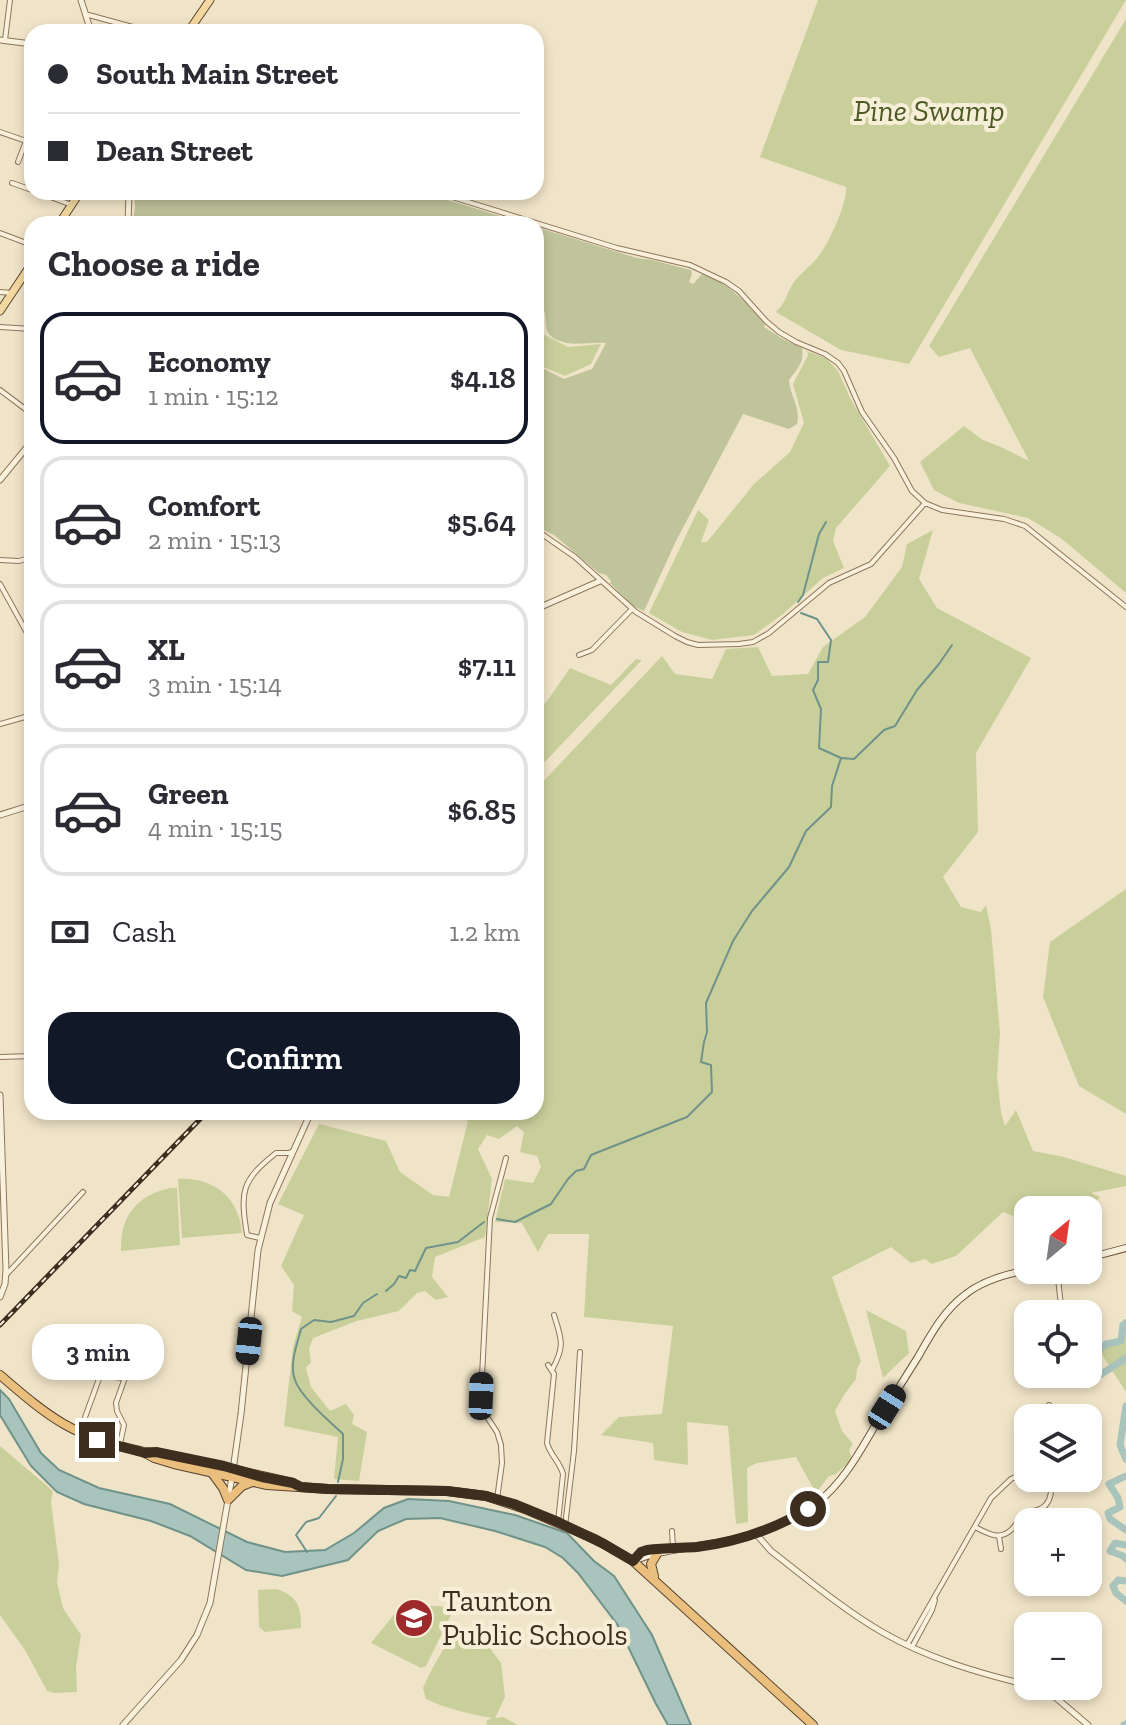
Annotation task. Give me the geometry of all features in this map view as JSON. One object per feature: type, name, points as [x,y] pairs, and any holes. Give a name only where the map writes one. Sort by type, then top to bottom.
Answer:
[{"type":"highway","points":[[0,1375],[43,1412],[79,1433],[174,1464],[233,1473],[267,1485],[447,1491],[497,1499],[561,1524],[633,1561],[813,1725]]},
{"type":"highway","points":[[145,1453],[156,1452],[301,1487]]},
{"type":"highway","points":[[211,1472],[228,1500],[242,1486],[252,1482]]},
{"type":"highway","points":[[658,1552],[651,1567],[659,1583]]},
{"type":"main road","points":[[194,24],[210,0]]},
{"type":"main road","points":[[64,216],[75,200]]},
{"type":"main road","points":[[0,311],[24,275]]},
{"type":"main road","points":[[1102,1254],[1126,1248]]},
{"type":"main road","points":[[633,1561],[658,1552],[742,1539],[781,1524],[827,1495],[854,1462],[933,1331],[955,1303],[983,1283],[1014,1273]]},
{"type":"main road","points":[[633,1561],[645,1551],[692,1547]]},
{"type":"street","points":[[10,0],[2,40],[24,43]]},
{"type":"street","points":[[81,0],[88,24]]},
{"type":"street","points":[[85,14],[122,24]]},
{"type":"street","points":[[0,132],[24,140]]},
{"type":"street","points":[[18,162],[24,146]]},
{"type":"street","points":[[12,183],[24,187]]},
{"type":"street","points":[[58,200],[72,205]]},
{"type":"street","points":[[462,200],[514,216]]},
{"type":"street","points":[[544,225],[617,248],[690,265],[726,282],[779,332],[838,363],[862,412],[894,458],[912,491],[925,503],[942,510],[1004,519],[1025,526],[1126,607]]},
{"type":"street","points":[[0,233],[24,242]]},
{"type":"street","points":[[0,292],[12,293]]},
{"type":"street","points":[[0,327],[24,328]]},
{"type":"street","points":[[0,390],[24,408]]},
{"type":"street","points":[[0,480],[24,451]]},
{"type":"street","points":[[544,536],[575,557],[632,609],[675,636],[692,644],[753,642],[769,633],[829,583],[871,564],[925,503]]},
{"type":"street","points":[[0,560],[24,559]]},
{"type":"street","points":[[544,606],[600,581]]},
{"type":"street","points":[[0,584],[24,628]]},
{"type":"street","points":[[579,655],[592,650],[632,609]]},
{"type":"street","points":[[0,724],[24,717]]},
{"type":"street","points":[[0,815],[24,808]]},
{"type":"street","points":[[0,1057],[24,1056]]},
{"type":"street","points":[[0,1095],[6,1275],[0,1297]]},
{"type":"street","points":[[123,1725],[174,1669],[197,1635],[212,1596],[233,1473],[260,1238],[270,1203],[307,1120]]},
{"type":"street","points":[[260,1238],[247,1235],[243,1200],[246,1183],[276,1153],[293,1151]]},
{"type":"street","points":[[497,1499],[501,1445],[497,1432],[483,1411],[481,1396],[490,1218],[506,1158]]},
{"type":"street","points":[[6,1275],[83,1192]]},
{"type":"street","points":[[554,1315],[562,1343],[560,1355],[550,1368],[554,1374],[547,1443],[563,1474],[561,1524]]},
{"type":"street","points":[[120,1446],[124,1425],[116,1403],[138,1341]]},
{"type":"street","points":[[561,1524],[574,1451],[580,1352]]},
{"type":"street","points":[[79,1433],[98,1374],[126,1378]]},
{"type":"street","points":[[910,1646],[996,1492],[1014,1478]]},
{"type":"street","points":[[975,1527],[999,1536],[1013,1529],[1027,1512],[1042,1508],[1052,1492]]},
{"type":"street","points":[[672,1531],[673,1547]]},
{"type":"street","points":[[756,1534],[771,1551],[876,1629],[973,1671],[1014,1682]]},
{"type":"street","points":[[999,1536],[1001,1549]]},
{"type":"street","points":[[1059,1700],[1088,1725]]},
{"type":"green space","name":"Pine Swamp","points":[[818,0],[1126,0],[909,364],[841,350],[776,312],[795,281],[822,251],[846,194],[846,187],[760,157]]},
{"type":"green space","name":"Pine Swamp","points":[[1126,19],[1126,593],[1062,539],[1028,518],[959,503],[934,490],[920,462],[964,426],[983,440],[1029,461],[970,348],[939,357],[929,346]]},
{"type":"green space","points":[[134,200],[447,200],[500,216],[134,216]]},
{"type":"green space","points":[[544,229],[637,258],[691,270],[689,282],[693,284],[705,274],[738,295],[765,324],[764,327],[802,348],[801,361],[789,380],[798,413],[797,424],[789,429],[743,414],[676,541],[644,611],[633,606],[606,575],[599,573],[544,530],[544,369],[564,379],[592,369],[606,343],[576,344],[556,339],[547,330]]},
{"type":"green space","points":[[544,335],[568,347],[601,344],[591,364],[565,376],[544,367]]},
{"type":"green space","points":[[807,351],[826,358],[838,371],[850,398],[890,466],[836,528],[833,541],[844,568],[823,578],[754,635],[712,640],[682,632],[649,613],[698,510],[709,520],[701,542],[707,542],[754,484],[790,452],[804,423],[793,384],[808,355]]},
{"type":"green space","points":[[933,530],[919,579],[937,608],[1031,658],[976,753],[978,832],[943,877],[961,907],[981,912],[986,905],[1000,1033],[997,1076],[1005,1126],[1016,1110],[1033,1151],[1126,1176],[1126,1186],[1091,1193],[1098,1196],[1014,1196],[1014,1216],[1003,1212],[956,1256],[932,1264],[925,1259],[911,1263],[891,1247],[832,1277],[861,1361],[856,1379],[835,1411],[842,1431],[853,1444],[849,1450],[852,1459],[836,1474],[829,1476],[816,1493],[796,1457],[757,1463],[747,1468],[748,1522],[736,1524],[728,1426],[687,1422],[688,1465],[654,1460],[653,1443],[601,1435],[619,1417],[662,1414],[673,1326],[584,1317],[589,1234],[548,1234],[538,1252],[522,1223],[495,1222],[505,1179],[533,1183],[541,1167],[537,1156],[520,1152],[524,1132],[517,1126],[499,1139],[487,1135],[478,1149],[492,1179],[485,1237],[435,1257],[432,1277],[448,1297],[436,1300],[425,1291],[417,1293],[399,1311],[357,1321],[313,1338],[309,1349],[311,1362],[306,1368],[311,1387],[330,1411],[346,1404],[354,1415],[352,1424],[367,1432],[359,1481],[334,1479],[338,1437],[284,1426],[293,1347],[302,1317],[292,1311],[294,1285],[281,1266],[304,1215],[278,1204],[319,1124],[386,1141],[400,1172],[433,1195],[449,1197],[468,1121],[465,1120],[544,1120],[544,781],[662,656],[675,674],[712,679],[726,649],[758,647],[772,676],[808,674],[823,647],[865,617],[902,567],[907,544]]},
{"type":"green space","points":[[636,659],[642,660],[544,763],[544,703],[570,668],[611,685]]},
{"type":"green space","points":[[1126,889],[1126,1114],[1079,1086],[1043,997],[1050,942]]},
{"type":"green space","points":[[178,1179],[202,1182],[222,1192],[236,1209],[242,1233],[182,1238]]},
{"type":"green space","points":[[177,1188],[180,1245],[121,1251],[123,1228],[132,1209],[148,1196]]},
{"type":"green space","points":[[866,1310],[906,1331],[909,1353],[883,1378]]},
{"type":"green space","points":[[1126,1319],[1126,1392],[1102,1355],[1103,1345],[1118,1341],[1120,1325]]},
{"type":"green space","points":[[0,1446],[53,1491],[51,1502],[59,1565],[57,1582],[63,1608],[81,1635],[76,1667],[77,1692],[47,1691],[25,1650],[0,1615]]},
{"type":"green space","points":[[277,1589],[290,1595],[297,1603],[301,1628],[265,1632],[259,1627],[258,1590]]},
{"type":"green space","points":[[413,1605],[455,1607],[426,1666],[421,1668],[371,1643],[396,1612]]},
{"type":"green space","points":[[458,1629],[481,1636],[501,1663],[505,1697],[495,1718],[503,1717],[518,1725],[487,1725],[486,1721],[492,1718],[458,1711],[426,1699],[423,1688]]},
{"type":"water","points":[[0,1390],[9,1399],[41,1453],[59,1470],[99,1488],[170,1504],[247,1542],[285,1552],[325,1550],[354,1533],[384,1508],[408,1499],[449,1501],[515,1515],[567,1533],[594,1561],[614,1576],[652,1635],[691,1725],[668,1725],[617,1624],[578,1573],[563,1558],[545,1547],[440,1518],[406,1519],[378,1531],[348,1560],[282,1576],[246,1570],[190,1536],[151,1521],[84,1504],[57,1492],[31,1466],[0,1415]]},
{"type":"waterway","points":[[798,602],[803,595],[819,534],[826,522]]},
{"type":"waterway","points":[[801,613],[817,619],[831,640],[828,662],[818,662],[818,680],[813,690],[821,709],[819,748],[841,758]]},
{"type":"waterway","points":[[497,1219],[515,1222],[551,1204],[568,1179],[576,1171],[584,1169],[591,1155],[687,1117],[712,1092],[711,1065],[701,1062],[707,1032],[706,1003],[733,941],[752,911],[789,867],[806,831],[831,807],[832,786],[841,758],[854,759],[884,730],[895,726],[917,690],[952,645]]},
{"type":"waterway","points":[[386,1291],[399,1276],[406,1278],[410,1270],[415,1271],[426,1248],[458,1242],[484,1222]]},
{"type":"waterway","points":[[338,1482],[343,1459],[343,1434],[298,1386],[293,1374],[294,1354],[301,1329],[314,1320],[331,1322],[354,1316],[363,1303],[377,1294]]},
{"type":"waterway","points":[[1126,1323],[1121,1341],[1106,1344],[1091,1356],[1093,1372],[1097,1377],[1126,1358]]},
{"type":"waterway","points":[[1126,1406],[1120,1445],[1126,1459]]},
{"type":"waterway","points":[[1126,1476],[1109,1484],[1120,1507],[1108,1513],[1110,1519],[1126,1530]]},
{"type":"waterway","points":[[307,1552],[296,1535],[306,1522],[319,1518],[336,1496]]},
{"type":"waterway","points":[[1126,1545],[1115,1543],[1110,1551],[1126,1559]]},
{"type":"waterway","points":[[1126,1581],[1118,1580],[1113,1586],[1126,1601]]},
{"type":"railway","points":[[0,1325],[199,1120]]},
{"type":"place","name":"Taunton Public Schools","points":[[414,1618]]},
{"type":"route","points":[[97,1440],[145,1453],[156,1452],[224,1466],[301,1487],[447,1491],[486,1496],[558,1522],[633,1561],[647,1550],[695,1547],[742,1539],[773,1528],[808,1509]]}]
